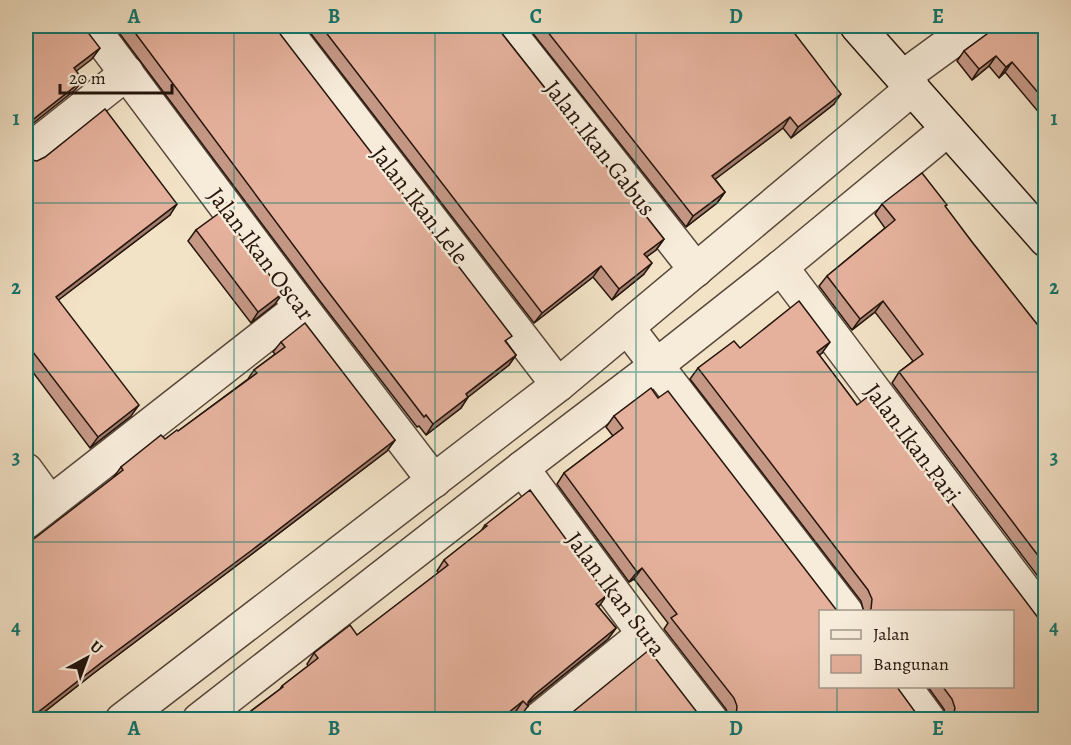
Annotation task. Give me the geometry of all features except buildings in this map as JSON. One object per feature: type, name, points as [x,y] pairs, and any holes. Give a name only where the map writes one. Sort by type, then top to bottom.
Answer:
[{"type":"street","name":"Jalan Ikan Oscar","points":[[91,26],[434,481]]},
{"type":"street","name":"Jalan Ikan Lele","points":[[282,26],[558,385]]},
{"type":"street","name":"Jalan Ikan Gabus","points":[[504,26],[696,270]]},
{"type":"street","points":[[857,26],[1046,240]]},
{"type":"street","points":[[122,720],[558,385],[696,270],[973,26]]},
{"type":"street","points":[[26,153],[127,73]]},
{"type":"street","points":[[199,720],[657,365],[781,267],[948,129]]},
{"type":"street","name":"Jalan Ikan Pari","points":[[781,267],[1046,619]]},
{"type":"street","points":[[26,470],[38,513],[301,307]]},
{"type":"street","points":[[627,327],[844,610]]},
{"type":"street","name":"Jalan Ikan Sura","points":[[522,468],[644,634],[711,720]]},
{"type":"street","points":[[538,720],[644,634]]},
{"type":"street","points":[[203,657],[232,694]]},
{"type":"street","points":[[905,688],[929,720]]}]
